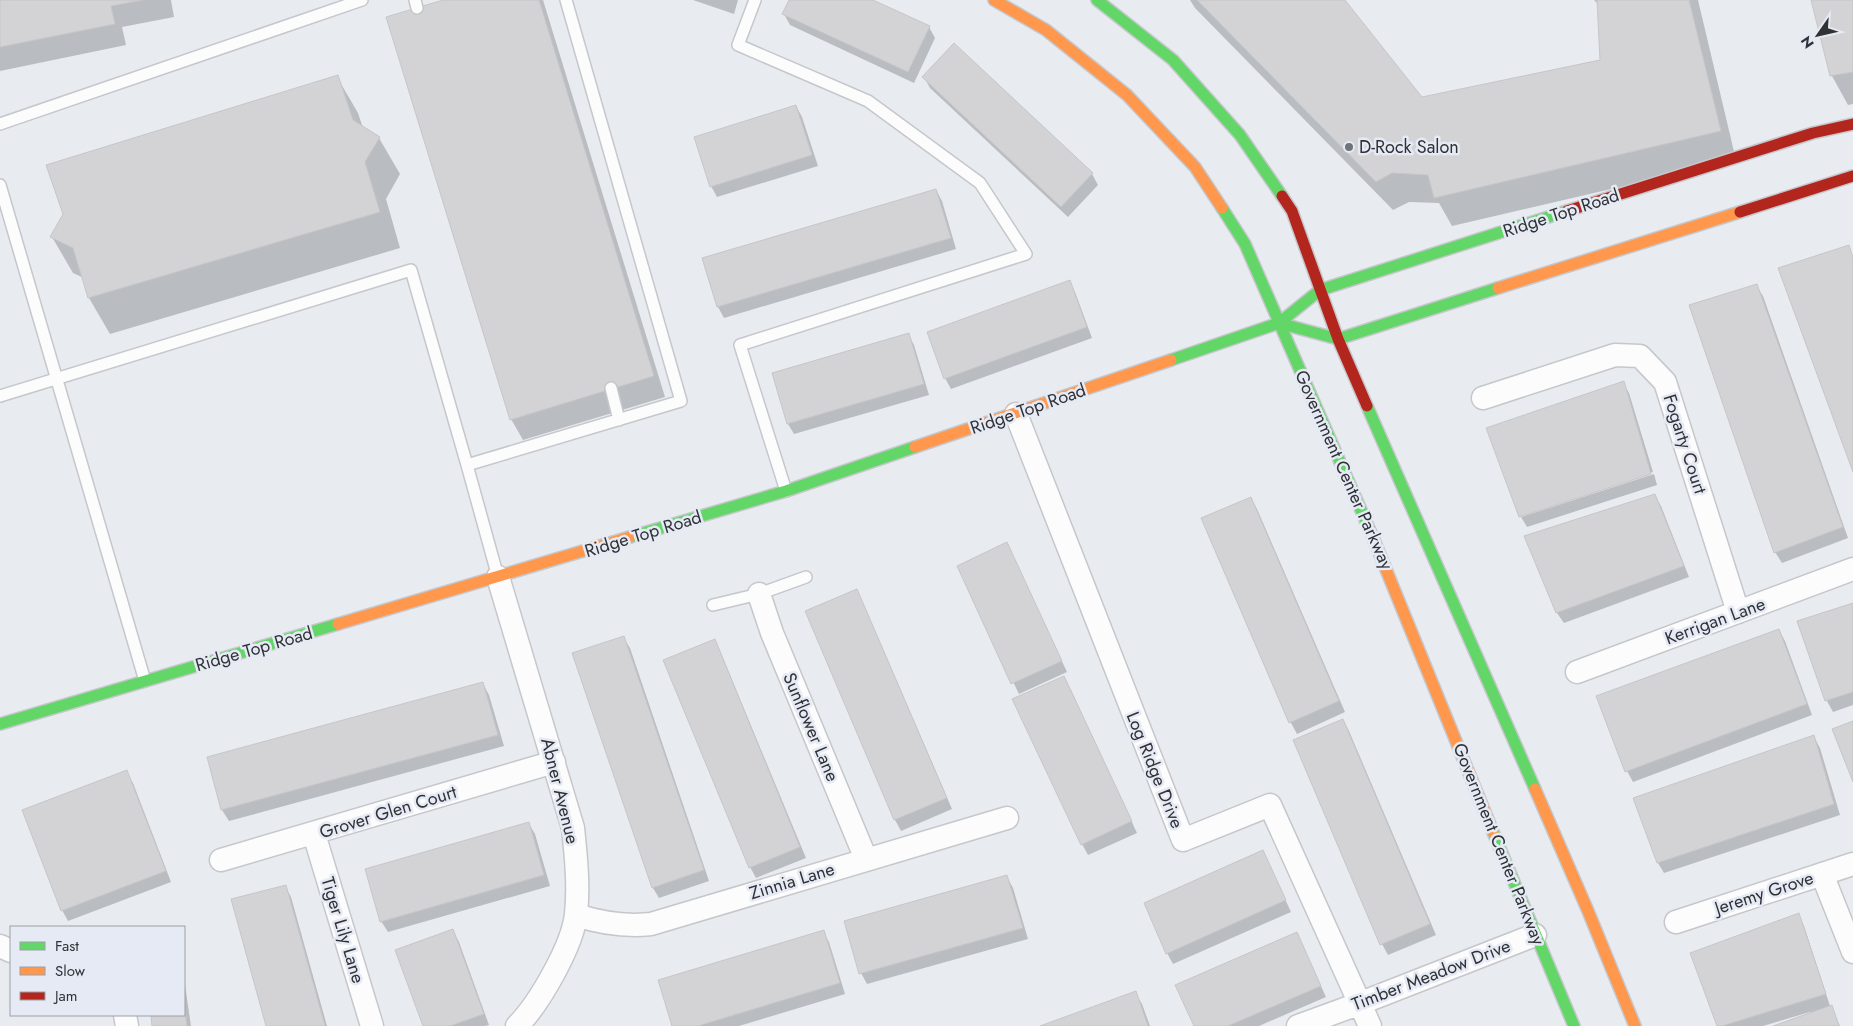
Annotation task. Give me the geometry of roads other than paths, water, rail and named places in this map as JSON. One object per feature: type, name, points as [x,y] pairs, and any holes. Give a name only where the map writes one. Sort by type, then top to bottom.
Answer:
[{"type":"street","name":"Government Center Parkway","points":[[994,0],[1046,30],[1127,95],[1195,167],[1245,244],[1394,584],[1574,1026]]},
{"type":"street","points":[[1097,0],[1173,60],[1240,135],[1292,211],[1338,339],[1588,911],[1635,1026]]},
{"type":"street","name":"Ridge Top Road","points":[[0,724],[786,491],[1279,323],[1320,290],[1813,133],[1853,124]]},
{"type":"street","points":[[1279,323],[1338,339],[1853,176]]},
{"type":"street","name":"Fogarty Court","points":[[1482,398],[1615,355],[1640,356],[1665,382],[1738,612]]},
{"type":"street","name":"Log Ridge Drive","points":[[1016,414],[1183,840],[1270,805],[1370,1026]]},
{"type":"street","name":"Kerrigan Lane","points":[[1577,672],[1853,569]]},
{"type":"street","name":"Abner Avenue","points":[[498,577],[573,828],[576,860],[576,915],[570,935],[554,972],[528,1014],[517,1026]]},
{"type":"street","name":"Sunflower Lane","points":[[759,594],[772,633],[866,859]]},
{"type":"street","name":"Grover Glen Court","points":[[221,860],[554,762]]},
{"type":"street","name":"Zinnia Lane","points":[[576,915],[599,923],[632,926],[651,924],[1008,818]]},
{"type":"street","name":"Tiger Lily Lane","points":[[314,834],[372,1026]]},
{"type":"street","name":"Jeremy Grove","points":[[1676,922],[1853,864]]},
{"type":"street","points":[[1822,874],[1853,952]]},
{"type":"street","name":"Timber Meadow Drive","points":[[1298,1026],[1361,1004],[1535,934]]},
{"type":"lane","points":[[0,124],[362,0]]},
{"type":"lane","points":[[467,464],[681,401],[566,0]]},
{"type":"lane","points":[[755,0],[738,45],[868,101],[980,183],[1026,254],[740,345],[786,491]]},
{"type":"lane","points":[[0,185],[145,681]]},
{"type":"lane","points":[[0,396],[411,270],[498,577]]},
{"type":"lane","points":[[611,388],[619,420]]},
{"type":"lane","points":[[713,605],[759,594],[806,577]]},
{"type":"place","name":"D-Rock Salon","points":[[1349,147]]}]
